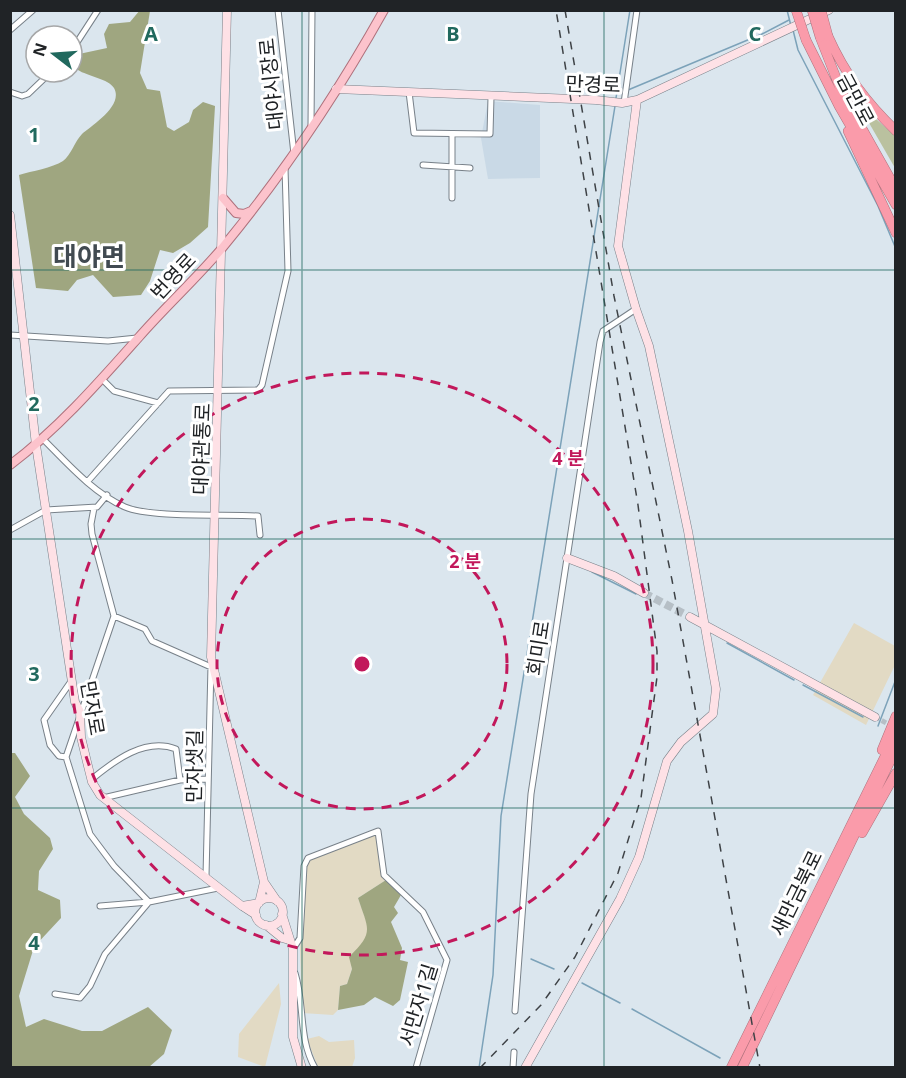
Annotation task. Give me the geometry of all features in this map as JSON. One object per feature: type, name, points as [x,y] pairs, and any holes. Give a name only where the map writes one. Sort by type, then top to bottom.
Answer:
[{"type":"highway","name":"금만로","points":[[796,10],[806,40],[839,106],[896,206]]},
{"type":"highway","points":[[812,10],[824,36],[857,91],[896,131]]},
{"type":"highway","points":[[821,10],[824,36]]},
{"type":"highway","name":"금만로","points":[[824,36],[842,93],[896,189]]},
{"type":"highway","points":[[839,60],[858,86],[896,124]]},
{"type":"highway","points":[[839,106],[851,141],[896,233]]},
{"type":"highway","points":[[803,930],[896,716]]},
{"type":"highway","name":"새만금북로","points":[[742,1068],[803,930],[896,734]]},
{"type":"highway","name":"새만금북로","points":[[731,1068],[896,749]]},
{"type":"highway","points":[[803,930],[896,774]]},
{"type":"main road","name":"번영로","points":[[10,465],[40,442],[222,249],[294,155],[336,89],[378,10]]},
{"type":"main road","name":"번영로","points":[[336,89],[345,80],[384,10]]},
{"type":"main road","points":[[223,198],[236,213],[244,214],[251,211]]},
{"type":"street","points":[[10,30],[33,10]]},
{"type":"street","points":[[84,32],[98,10]]},
{"type":"street","name":"대야관통로","points":[[226,10],[219,392],[211,657],[264,882]]},
{"type":"street","name":"대야시장로","points":[[278,10],[294,155]]},
{"type":"street","points":[[311,125],[312,10]]},
{"type":"street","points":[[623,103],[638,10]]},
{"type":"street","name":"만경로","points":[[336,89],[623,103],[637,100],[829,10]]},
{"type":"street","points":[[10,92],[22,96],[28,94],[38,84]]},
{"type":"street","points":[[409,92],[414,133],[490,134],[491,97]]},
{"type":"street","points":[[525,1068],[620,899],[639,857],[667,761],[681,742],[713,714],[716,689],[650,346],[636,309],[618,246],[637,100]]},
{"type":"street","points":[[452,135],[452,198]]},
{"type":"street","points":[[423,165],[470,168]]},
{"type":"street","points":[[88,481],[169,391],[253,392],[262,385],[288,271],[285,168]]},
{"type":"street","name":"만자로","points":[[10,215],[12,246],[40,442],[46,510],[72,680],[80,712],[81,737],[92,779],[103,798],[256,915]]},
{"type":"street","name":"회미로","points":[[515,1011],[531,794],[600,342],[603,332],[636,309]]},
{"type":"street","points":[[10,335],[24,334],[78,340],[137,338]]},
{"type":"street","points":[[101,378],[114,391],[158,403]]},
{"type":"street","points":[[40,442],[124,507],[146,512],[258,516],[260,535]]},
{"type":"street","points":[[107,495],[94,508],[90,524],[114,616],[66,757],[90,834],[114,866],[149,902]]},
{"type":"street","points":[[10,530],[46,510],[94,508]]},
{"type":"street","points":[[567,558],[614,576],[644,593]]},
{"type":"street","points":[[114,616],[145,629],[152,642],[211,667]]},
{"type":"street","points":[[690,617],[875,717]]},
{"type":"street","name":"만자샛길","points":[[206,876],[211,657]]},
{"type":"street","points":[[66,757],[59,756],[50,745],[44,720],[72,680]]},
{"type":"street","points":[[92,779],[128,753],[169,747],[176,749],[180,780]]},
{"type":"street","points":[[103,798],[180,780],[208,779]]},
{"type":"street","name":"서만자1길","points":[[293,949],[300,938],[304,866],[309,858],[378,831],[384,875],[423,912],[447,960],[416,1068]]},
{"type":"street","points":[[264,882],[278,902],[293,949],[293,1037],[302,1068]]},
{"type":"street","points":[[264,882],[256,915],[258,921],[274,933],[289,940]]},
{"type":"street","points":[[100,906],[149,902],[218,888]]},
{"type":"street","points":[[243,906],[270,898],[278,902]]},
{"type":"street","points":[[55,994],[80,998],[90,986],[105,954],[149,902]]},
{"type":"street","points":[[266,925],[275,924],[282,914]]},
{"type":"street","points":[[293,970],[298,984],[308,1055],[315,1068]]},
{"type":"street","points":[[513,1068],[514,1052]]},
{"type":"shaded area","points":[[488,101],[540,105],[540,178],[488,179],[481,138]]},
{"type":"shaded area","points":[[854,623],[895,646],[895,665],[866,725],[813,695]]},
{"type":"shaded area","points":[[378,831],[386,880],[358,898],[369,928],[366,941],[350,957],[352,969],[347,984],[340,986],[338,1010],[333,1015],[302,1013],[300,948],[306,868],[310,860]]},
{"type":"shaded area","points":[[279,983],[281,1004],[265,1067],[238,1057],[239,1034]]},
{"type":"shaded area","points":[[319,1036],[329,1042],[354,1040],[355,1058],[352,1067],[318,1067],[307,1039]]},
{"type":"green space","points":[[140,10],[150,11],[140,73],[147,89],[160,91],[167,127],[174,131],[189,122],[193,110],[203,102],[215,106],[208,227],[190,243],[173,253],[160,250],[150,281],[141,295],[113,297],[93,275],[77,280],[68,291],[36,288],[19,175],[63,161],[82,134],[111,108],[116,95],[114,88],[108,82],[84,73],[84,53],[107,48],[104,34],[109,24],[130,22]]},
{"type":"green space","points":[[857,102],[895,136],[895,168]]},
{"type":"green space","points":[[11,753],[15,753],[30,776],[15,797],[24,814],[50,838],[53,849],[39,871],[38,890],[60,900],[61,918],[34,947],[19,996],[26,1027],[44,1019],[82,1031],[102,1031],[148,1007],[172,1030],[164,1054],[149,1067],[11,1067]]},
{"type":"green space","points":[[386,880],[401,895],[394,907],[398,913],[391,922],[402,948],[400,960],[408,962],[400,1000],[393,1006],[375,997],[364,1005],[338,1010],[340,986],[347,984],[352,969],[349,957],[366,936],[366,924],[358,898]]},
{"type":"waterway","points":[[616,98],[630,10]]},
{"type":"waterway","points":[[787,10],[791,26]]},
{"type":"waterway","points":[[628,90],[762,34],[789,20]]},
{"type":"waterway","points":[[793,30],[798,50],[878,206],[896,249]]},
{"type":"waterway","points":[[479,1068],[493,975],[501,816],[615,106]]},
{"type":"waterway","points":[[592,572],[636,594]]},
{"type":"waterway","points":[[727,643],[794,680]]},
{"type":"waterway","points":[[878,726],[896,679]]},
{"type":"waterway","points":[[803,685],[863,717]]},
{"type":"waterway","points":[[531,959],[554,969]]},
{"type":"waterway","points":[[582,983],[620,1003]]},
{"type":"waterway","points":[[632,1009],[720,1058]]},
{"type":"tunnel","points":[[644,593],[690,617]]},
{"type":"tunnel","points":[[875,717],[892,726]]},
{"type":"railway","points":[[480,1068],[541,1005],[575,957],[618,873],[641,798],[657,677],[657,651],[638,505],[556,10]]},
{"type":"railway","points":[[565,10],[614,296],[672,580],[760,1068]]},
{"type":"district","name":"대야면","points":[[89,256]]}]
